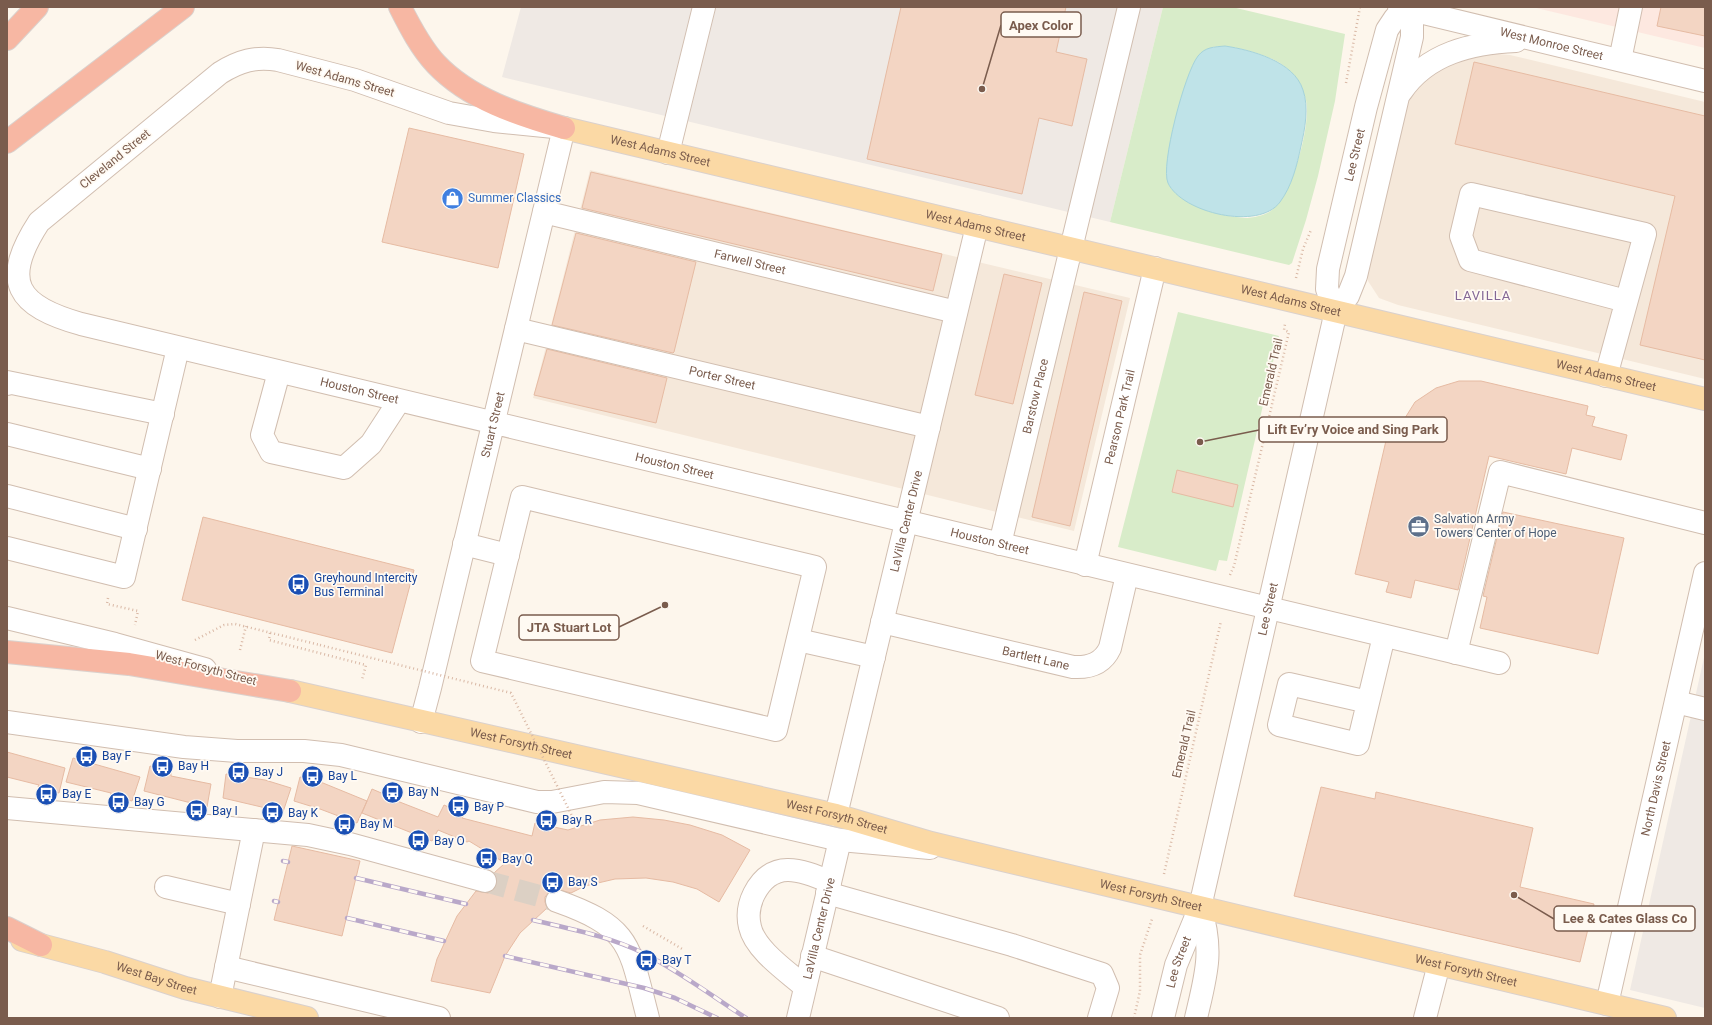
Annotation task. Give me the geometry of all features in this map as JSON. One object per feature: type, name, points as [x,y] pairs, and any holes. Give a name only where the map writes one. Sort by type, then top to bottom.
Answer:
[{"type":"highway","points":[[7,39],[37,7]]},
{"type":"highway","points":[[7,142],[183,7]]},
{"type":"highway","points":[[400,7],[423,48],[436,64],[453,79],[473,92],[495,103],[541,121],[564,128]]},
{"type":"highway","points":[[7,652],[129,664],[290,691]]},
{"type":"highway","points":[[7,928],[42,945]]},
{"type":"main road","name":"West Adams Street","points":[[564,128],[1705,399]]},
{"type":"main road","name":"West Forsyth Street","points":[[290,691],[836,816],[957,850],[1665,1018]]},
{"type":"main road","name":"West Bay Street","points":[[7,936],[220,997],[307,1018]]},
{"type":"street","points":[[668,153],[704,7]]},
{"type":"street","name":"Barstow Place","points":[[1000,544],[1129,7]]},
{"type":"street","points":[[1620,60],[1631,7]]},
{"type":"street","name":"West Monroe Street","points":[[1407,8],[1705,81]]},
{"type":"street","name":"Lee Street","points":[[1163,1018],[1176,965],[1200,907],[1336,312],[1348,296],[1356,276],[1412,37],[1407,8]]},
{"type":"street","name":"Lee Street","points":[[1336,312],[1327,289],[1328,269],[1364,115],[1387,30],[1395,18],[1407,8]]},
{"type":"street","points":[[1398,96],[1424,66],[1456,50],[1494,43],[1537,40]]},
{"type":"street","name":"West Adams Street","points":[[247,60],[273,59],[355,80],[431,107],[472,118],[564,128]]},
{"type":"street","name":"Cleveland Street","points":[[14,282],[13,270],[21,246],[39,222],[220,73],[247,60]]},
{"type":"street","name":"Stuart Street","points":[[421,722],[564,128]]},
{"type":"street","points":[[1606,376],[1645,234],[1471,194],[1461,236],[1470,260],[1626,301]]},
{"type":"street","name":"Farwell Street","points":[[544,212],[956,312]]},
{"type":"street","name":"LaVilla Center Drive","points":[[836,816],[977,226]]},
{"type":"street","name":"Pearson Park Trail","points":[[1085,565],[1155,268]]},
{"type":"street","name":"Houston Street","points":[[14,282],[18,291],[26,299],[48,313],[81,324],[493,424],[1499,663]]},
{"type":"street","name":"Porter Street","points":[[516,329],[929,427]]},
{"type":"street","points":[[7,548],[124,577],[178,348]]},
{"type":"street","points":[[279,372],[262,435],[270,452],[344,468],[371,444],[399,401]]},
{"type":"street","points":[[7,384],[7,382],[163,414]]},
{"type":"street","points":[[7,434],[150,469]]},
{"type":"street","points":[[1456,653],[1500,472],[1705,522]]},
{"type":"street","points":[[7,496],[136,529]]},
{"type":"street","points":[[522,497],[816,567],[798,640],[776,730],[482,660],[522,497]]},
{"type":"street","points":[[464,544],[508,555]]},
{"type":"street","name":"North Davis Street","points":[[1607,1004],[1705,573]]},
{"type":"street","name":"Bartlett Lane","points":[[882,622],[1073,667],[1091,666],[1100,662],[1110,648],[1127,575]]},
{"type":"street","name":"West Forsyth Street","points":[[7,618],[108,642],[290,691]]},
{"type":"street","points":[[1368,702],[1384,636]]},
{"type":"street","points":[[798,640],[874,657]]},
{"type":"street","points":[[1676,702],[1705,709]]},
{"type":"street","points":[[7,722],[184,747],[322,752],[341,755],[536,802],[552,802],[604,792],[638,793],[840,840],[957,850]]},
{"type":"street","points":[[7,808],[308,835],[350,844],[485,881]]},
{"type":"street","points":[[220,997],[254,830]]},
{"type":"street","name":"LaVilla Center Drive","points":[[798,1018],[840,840]]},
{"type":"street","points":[[805,987],[759,945],[750,927],[748,906],[761,882],[779,870],[804,871],[829,888],[1102,974],[1108,988],[1099,1018]]},
{"type":"street","points":[[166,887],[239,904]]},
{"type":"street","points":[[557,901],[591,914],[610,926],[624,941],[632,960],[648,1018]]},
{"type":"street","name":"Lee Street","points":[[1196,1018],[1207,970],[1209,950],[1206,928],[1200,907]]},
{"type":"street","points":[[812,956],[998,1018]]},
{"type":"street","points":[[1425,1018],[1439,964]]},
{"type":"street","points":[[226,967],[439,1018]]},
{"type":"path","points":[[1356,22],[1360,7]]},
{"type":"path","name":"Emerald Trail","points":[[1229,578],[1234,566],[1289,332],[1284,330]]},
{"type":"path","name":"Emerald Trail","points":[[1163,879],[1223,613]]},
{"type":"path","points":[[195,640],[224,625],[235,624],[511,693],[577,826]]},
{"type":"path","points":[[240,650],[246,626]]},
{"type":"path","points":[[270,632],[269,640],[366,665],[362,680]]},
{"type":"path","points":[[1134,1018],[1140,992],[1140,955],[1151,924]]},
{"type":"path","points":[[645,928],[684,950]]},
{"type":"shaded area","points":[[521,7],[1163,7],[1110,222],[502,77]]},
{"type":"shaded area","points":[[1532,7],[1705,7],[1705,48]]},
{"type":"shaded area","points":[[1486,53],[1510,55],[1705,102],[1705,379],[1398,305],[1379,298],[1368,281],[1368,271],[1408,103],[1418,87],[1433,70]]},
{"type":"shaded area","points":[[590,170],[1130,298],[1074,531],[533,398]]},
{"type":"shaded area","points":[[1705,653],[1705,1008],[1630,990]]},
{"type":"green space","points":[[1163,7],[1232,7],[1345,34],[1335,101],[1318,176],[1292,263],[1289,265],[1110,222]],"holes":[[[1212,47],[1233,47],[1270,58],[1286,67],[1304,93],[1306,100],[1306,126],[1303,141],[1294,173],[1287,188],[1273,209],[1260,216],[1248,218],[1223,215],[1207,209],[1166,176],[1176,122]]]},
{"type":"green space","points":[[1178,312],[1279,336],[1227,561],[1219,560],[1216,571],[1118,547]]},
{"type":"water","points":[[1225,46],[1247,50],[1281,64],[1291,71],[1298,80],[1305,97],[1306,118],[1294,175],[1280,202],[1270,211],[1256,215],[1239,217],[1221,215],[1188,203],[1176,194],[1168,183],[1166,173],[1167,158],[1175,119],[1193,65],[1198,56],[1204,51],[1210,48]]},
{"type":"building","points":[[901,7],[1066,7],[1056,52],[1087,59],[1072,126],[1039,118],[1022,194],[867,159]]},
{"type":"building","points":[[1661,7],[1705,7],[1705,36],[1657,26]]},
{"type":"building","points":[[1474,62],[1705,116],[1705,360],[1640,345],[1675,196],[1455,144]]},
{"type":"building","name":"Summer Classics","points":[[409,128],[524,154],[498,268],[382,242]]},
{"type":"building","points":[[591,172],[942,254],[933,291],[582,208]]},
{"type":"building","points":[[576,233],[696,262],[673,353],[552,325]]},
{"type":"building","points":[[1004,274],[1042,283],[1013,404],[975,395]]},
{"type":"building","points":[[1084,292],[1122,301],[1070,526],[1032,517]]},
{"type":"building","points":[[547,349],[667,378],[656,423],[534,395]]},
{"type":"building","name":"Salvation Army Towers Center of Hope","points":[[1459,381],[1481,381],[1588,406],[1586,415],[1595,417],[1592,426],[1627,435],[1621,460],[1572,448],[1566,474],[1489,456],[1458,590],[1415,580],[1411,598],[1386,592],[1389,582],[1355,574],[1388,432],[1401,435],[1405,418],[1415,402],[1436,388]]},
{"type":"building","points":[[1177,470],[1238,485],[1233,507],[1172,492]]},
{"type":"building","points":[[1503,512],[1624,538],[1598,654],[1480,628],[1487,597],[1483,596]]},
{"type":"building","name":"Greyhound Intercity Bus Terminal","points":[[203,517],[414,570],[392,653],[182,600]]},
{"type":"building","points":[[7,752],[65,768],[59,793],[38,787],[39,785],[7,777]]},
{"type":"building","points":[[73,758],[140,777],[132,801],[111,796],[111,793],[66,782]]},
{"type":"building","points":[[150,766],[171,773],[171,776],[211,784],[207,807],[144,791]]},
{"type":"building","points":[[226,774],[265,780],[291,788],[283,812],[223,798]]},
{"type":"building","points":[[300,777],[323,783],[367,801],[357,823],[294,801]]},
{"type":"building","points":[[1321,787],[1375,799],[1376,792],[1533,828],[1520,887],[1594,904],[1580,962],[1294,896]]},
{"type":"building","points":[[372,789],[393,798],[392,799],[438,817],[444,805],[464,814],[462,818],[532,836],[535,823],[568,830],[600,820],[633,817],[664,820],[690,825],[722,835],[750,850],[719,902],[697,889],[673,882],[646,878],[615,879],[585,886],[571,893],[556,889],[550,891],[545,897],[547,908],[520,933],[505,956],[490,993],[431,981],[437,959],[457,916],[476,891],[488,893],[494,890],[497,884],[497,878],[494,873],[505,863],[469,841],[467,842],[438,830],[432,841],[362,813]]},
{"type":"building","points":[[292,846],[360,861],[342,936],[274,920]]},
{"type":"tunnel","points":[[485,881],[557,901]]},
{"type":"railway","points":[[283,861],[288,862]]},
{"type":"railway","points":[[356,878],[466,904]]},
{"type":"railway","points":[[274,901],[278,902]]},
{"type":"railway","points":[[347,918],[444,941]]},
{"type":"railway","points":[[533,920],[603,937],[630,947],[656,960],[746,1018]]},
{"type":"railway","points":[[505,956],[644,988],[675,998],[717,1018]]},
{"type":"place","name":"Apex Color","points":[[982,89]]},
{"type":"place","name":"Summer Classics","points":[[453,198]]},
{"type":"place","name":"Lift Ev’ry Voice and Sing Park","points":[[1200,442]]},
{"type":"place","name":"Salvation Army Towers Center of Hope","points":[[1419,526]]},
{"type":"place","name":"Greyhound Intercity Bus Terminal","points":[[298,585]]},
{"type":"place","name":"JTA Stuart Lot","points":[[665,605]]},
{"type":"place","name":"Bay F","points":[[87,756]]},
{"type":"place","name":"Bay H","points":[[162,766]]},
{"type":"place","name":"Bay J","points":[[238,772]]},
{"type":"place","name":"Bay L","points":[[312,776]]},
{"type":"place","name":"Bay N","points":[[392,792]]},
{"type":"place","name":"Bay E","points":[[47,794]]},
{"type":"place","name":"Bay G","points":[[119,802]]},
{"type":"place","name":"Bay P","points":[[458,807]]},
{"type":"place","name":"Bay I","points":[[196,811]]},
{"type":"place","name":"Bay K","points":[[272,813]]},
{"type":"place","name":"Bay R","points":[[547,820]]},
{"type":"place","name":"Bay M","points":[[344,824]]},
{"type":"place","name":"Bay O","points":[[419,841]]},
{"type":"place","name":"Bay Q","points":[[487,859]]},
{"type":"place","name":"Bay S","points":[[553,882]]},
{"type":"place","name":"Lee & Cates Glass Co","points":[[1514,895]]},
{"type":"place","name":"Bay T","points":[[646,960]]},
{"type":"district","name":"LAVILLA","points":[[1483,295]]}]
